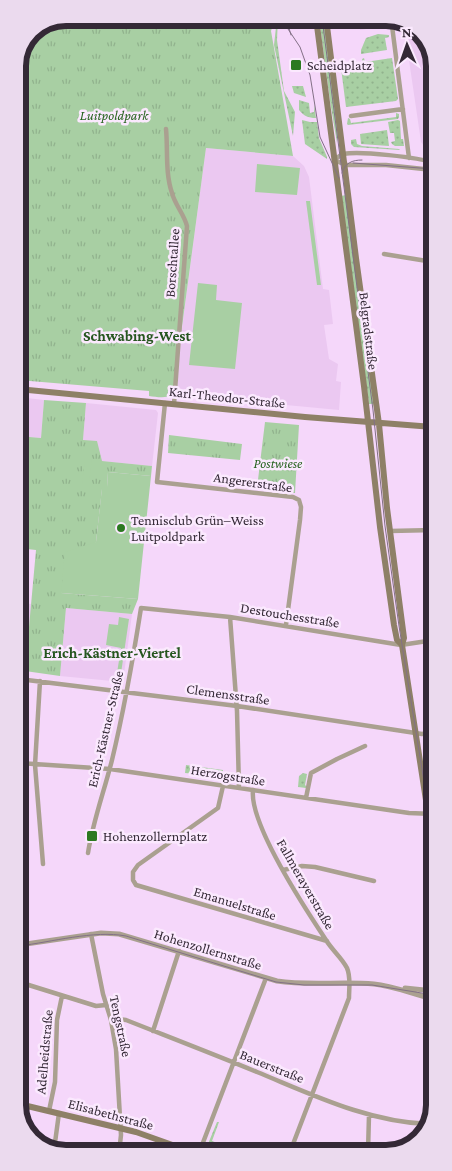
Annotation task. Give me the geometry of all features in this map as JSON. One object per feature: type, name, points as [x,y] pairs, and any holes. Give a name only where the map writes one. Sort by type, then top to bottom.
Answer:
[{"type":"main road","name":"Belgradstraße","points":[[317,26],[394,625],[397,640],[402,645]]},
{"type":"main road","name":"Belgradstraße","points":[[327,26],[357,267],[380,424],[390,530],[404,638],[402,645],[426,787]]},
{"type":"main road","name":"Karl-Theodor-Straße","points":[[26,390],[367,423],[426,427]]},
{"type":"main road","name":"Elisabethstraße","points":[[26,1106],[120,1128],[172,1145]]},
{"type":"street","points":[[392,27],[409,158]]},
{"type":"street","points":[[351,116],[403,109]]},
{"type":"street","name":"Borschtallee","points":[[166,128],[169,177],[172,193],[185,217],[187,226],[174,404]]},
{"type":"street","points":[[334,160],[344,154],[409,158],[426,161]]},
{"type":"street","points":[[334,160],[345,164],[426,169]]},
{"type":"street","points":[[384,254],[426,261]]},
{"type":"street","name":"Angererstraße","points":[[166,403],[157,482],[293,497],[299,500],[301,507],[299,529],[286,626]]},
{"type":"street","points":[[390,530],[426,530]]},
{"type":"street","name":"Destouchesstraße","points":[[141,608],[230,617],[402,645],[426,641]]},
{"type":"street","name":"Erich-Kästner-Straße","points":[[88,853],[93,825],[110,769],[127,692],[141,608]]},
{"type":"street","points":[[230,617],[237,706],[239,788]]},
{"type":"street","name":"Clemensstraße","points":[[26,680],[237,706],[426,733]]},
{"type":"street","points":[[40,681],[35,765],[43,864]]},
{"type":"street","points":[[306,798],[312,773],[337,758],[365,746]]},
{"type":"street","name":"Herzogstraße","points":[[26,764],[110,769],[409,813],[426,814]]},
{"type":"street","name":"Emanuelstraße","points":[[223,786],[218,808],[135,868],[132,876],[134,882],[136,885],[327,942]]},
{"type":"street","name":"Fallmerayerstraße","points":[[253,790],[254,810],[282,870],[327,942],[347,968],[350,983]]},
{"type":"street","points":[[282,870],[302,866],[315,867],[374,881]]},
{"type":"street","name":"Hohenzollernstraße","points":[[26,944],[90,934],[119,934],[266,978],[298,984],[372,984],[426,990]]},
{"type":"street","name":"Tengstraße","points":[[90,934],[106,1006],[111,1020],[118,1060],[119,1145]]},
{"type":"street","points":[[153,1031],[179,951]]},
{"type":"street","points":[[200,1145],[266,978]]},
{"type":"street","points":[[293,1145],[349,998],[350,983]]},
{"type":"street","points":[[26,984],[96,1006],[106,1006]]},
{"type":"street","name":"Hohenzollernstraße","points":[[391,986],[426,997]]},
{"type":"street","name":"Adelheidstraße","points":[[49,1111],[55,1082],[57,1020],[62,996]]},
{"type":"street","name":"Bauerstraße","points":[[111,1020],[121,1019],[312,1095],[369,1115],[421,1123]]},
{"type":"street","points":[[55,1143],[59,1113]]},
{"type":"street","points":[[368,1145],[369,1115]]},
{"type":"shaded area","points":[[360,26],[387,26],[360,30]]},
{"type":"shaded area","points":[[405,31],[412,36],[420,46],[426,66],[426,149],[421,142]]},
{"type":"shaded area","points":[[206,148],[293,156],[304,166],[309,177],[323,289],[329,290],[333,324],[324,325],[329,359],[338,364],[336,381],[341,382],[339,410],[243,401],[234,395],[174,388]]},
{"type":"shaded area","points":[[26,398],[44,400],[41,438],[26,437]]},
{"type":"shaded area","points":[[86,403],[156,410],[158,413],[152,466],[101,461],[83,440]]},
{"type":"shaded area","points":[[26,604],[32,604],[26,661]]},
{"type":"shaded area","points":[[66,608],[132,614],[123,682],[60,676]]},
{"type":"green space","name":"Luitpoldpark","points":[[66,26],[273,26],[271,31],[293,156],[206,148],[173,394],[168,397],[149,396],[149,391],[26,381],[26,64],[30,49],[44,33],[51,29]]},
{"type":"green space","points":[[278,26],[277,40],[284,91],[295,112],[293,136],[274,45]]},
{"type":"green space","points":[[320,26],[325,26],[339,137],[337,138],[337,143]]},
{"type":"green space","points":[[378,34],[389,35],[389,37],[385,38],[387,50],[361,54],[366,38]]},
{"type":"green space","points":[[364,58],[365,62],[392,58],[398,99],[396,101],[346,107],[341,68],[363,64],[362,59]]},
{"type":"green space","points":[[292,86],[303,86],[306,97],[294,93]]},
{"type":"green space","points":[[299,100],[309,103],[310,113],[314,112],[314,104],[316,118],[306,116],[299,110]]},
{"type":"green space","points":[[396,113],[399,114],[398,119],[347,124],[348,118],[351,123],[396,117]]},
{"type":"green space","points":[[302,120],[317,122],[319,138],[327,159],[305,144]]},
{"type":"green space","points":[[400,121],[401,139],[403,139],[404,146],[395,146],[391,142],[395,141],[394,133],[390,133],[388,122]]},
{"type":"green space","points":[[387,130],[389,146],[361,144],[360,134]]},
{"type":"green space","points":[[356,139],[357,144],[362,146],[400,150],[354,147],[351,144],[351,140]]},
{"type":"green space","points":[[257,164],[300,168],[297,195],[255,192]]},
{"type":"green space","points":[[346,195],[374,407],[373,404],[369,404],[341,196]]},
{"type":"green space","points":[[306,201],[310,201],[321,285],[317,285]]},
{"type":"green space","points":[[198,283],[217,285],[216,300],[242,303],[235,369],[189,365]]},
{"type":"green space","points":[[44,400],[86,403],[83,440],[97,441],[102,461],[152,466],[151,476],[108,472],[107,488],[102,489],[96,542],[61,593],[138,599],[132,614],[66,608],[60,676],[26,671],[36,550],[26,549],[26,437],[41,438]]},
{"type":"green space","name":"Postwiese","points":[[265,422],[299,425],[295,493],[257,488]]},
{"type":"green space","points":[[169,435],[242,444],[240,460],[168,453]]},
{"type":"green space","points":[[85,459],[92,460],[89,484],[82,483]]},
{"type":"green space","name":"Tennisclub Grün–Weiss Luitpoldpark","points":[[108,472],[151,476],[138,599],[61,593],[65,552],[96,542],[102,488],[107,487]]},
{"type":"green space","points":[[119,617],[129,619],[120,680],[116,679],[121,648],[106,645],[109,624],[118,625]]},
{"type":"green space","points":[[186,765],[223,770],[225,777],[185,773]]},
{"type":"green space","points":[[303,773],[307,774],[306,788],[298,787],[299,776]]},
{"type":"green space","points":[[217,1122],[219,1122],[212,1141],[223,1145],[208,1144]]},
{"type":"tram line","points":[[288,26],[291,35]]},
{"type":"tram line","points":[[323,26],[373,410],[385,526],[426,794]]},
{"type":"tram line","points":[[288,29],[300,47],[310,75],[320,137],[339,178]]},
{"type":"tram line","points":[[342,173],[349,163],[362,160]]},
{"type":"tram line","points":[[353,163],[426,168]]},
{"type":"tram line","points":[[26,945],[87,935],[126,936],[276,982],[304,985],[372,985],[426,994]]},
{"type":"place","name":"Scheidplatz","points":[[296,65]]},
{"type":"place","name":"Tennisclub Grün–Weiss Luitpoldpark","points":[[121,528]]},
{"type":"place","name":"Hohenzollernplatz","points":[[92,836]]},
{"type":"district","name":"Schwabing-West","points":[[137,336]]},
{"type":"district","name":"Erich-Kästner-Viertel","points":[[112,653]]}]
